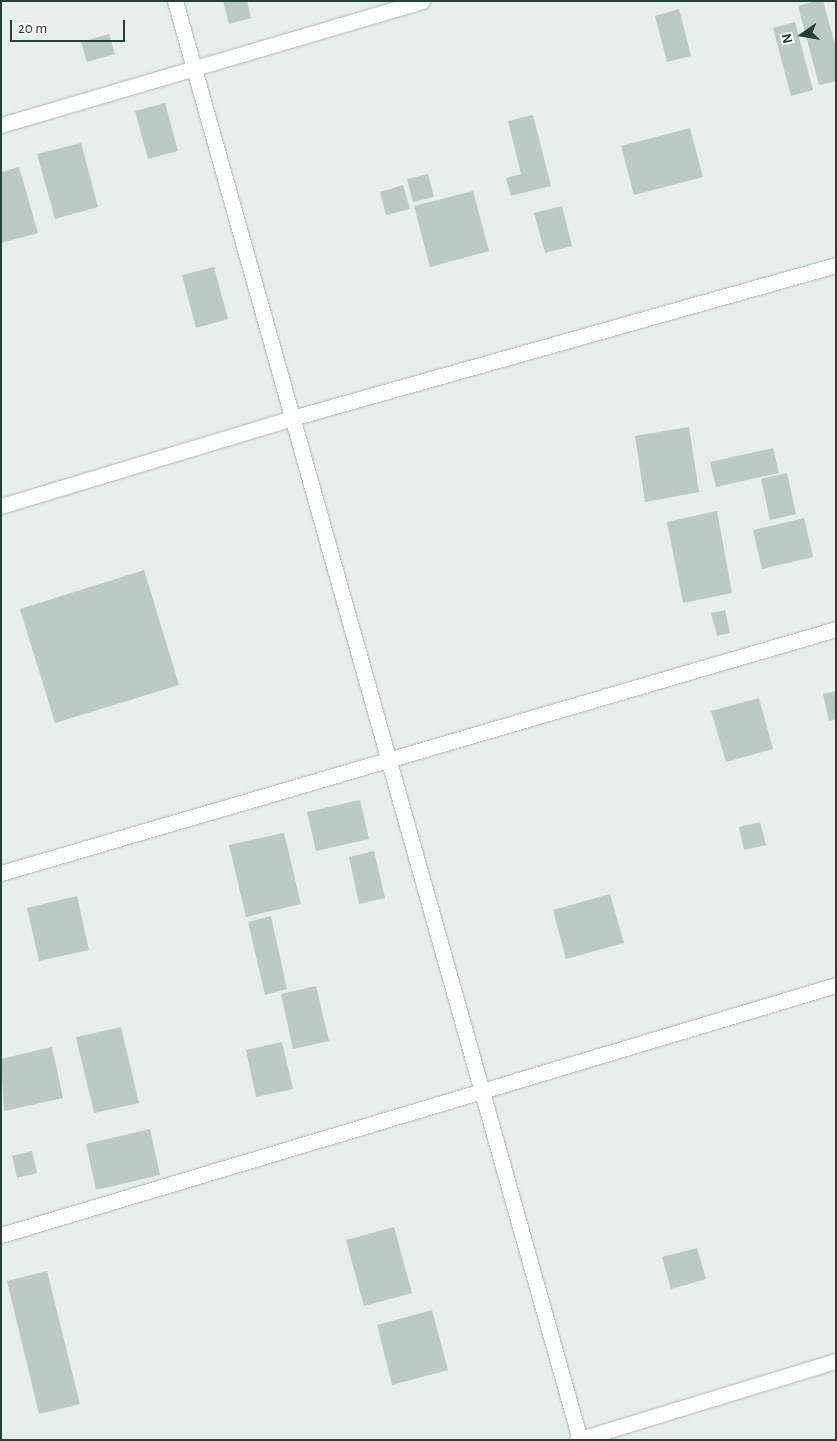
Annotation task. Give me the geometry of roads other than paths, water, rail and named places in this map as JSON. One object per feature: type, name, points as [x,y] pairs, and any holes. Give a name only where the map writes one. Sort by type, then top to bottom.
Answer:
[{"type":"street","points":[[175,1],[579,1439],[836,1361]]},
{"type":"street","points":[[1,125],[422,1]]},
{"type":"street","points":[[1,506],[292,418],[836,265]]},
{"type":"street","points":[[1,873],[389,758],[836,629]]},
{"type":"street","points":[[1,1235],[836,985]]}]
